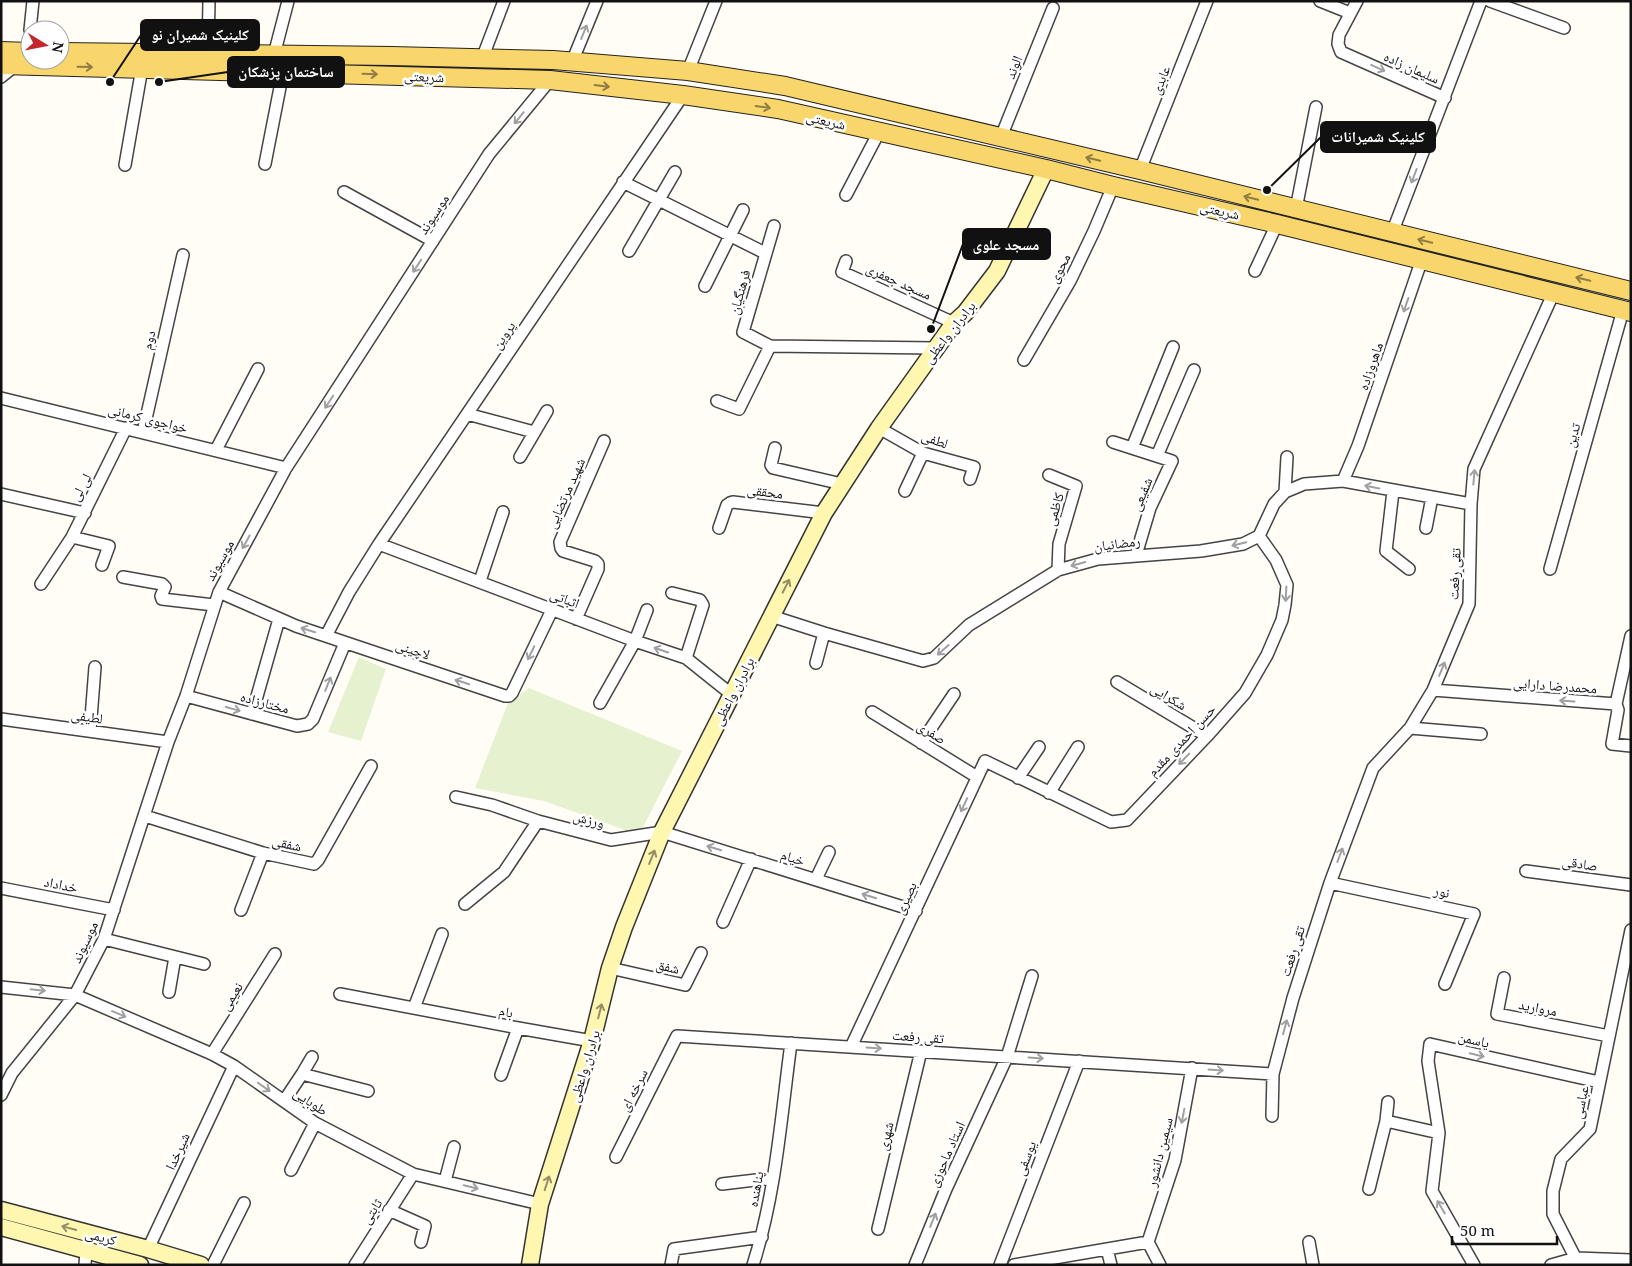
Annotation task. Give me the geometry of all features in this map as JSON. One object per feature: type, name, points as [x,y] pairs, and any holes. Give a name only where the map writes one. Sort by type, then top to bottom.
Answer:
[{"type":"main road","points":[[1,52],[20,48]]},
{"type":"main road","name":"شریعتی","points":[[70,52],[552,60],[688,71],[785,86],[1140,170],[1631,291]]},
{"type":"main road","points":[[550,80],[552,60]]},
{"type":"main road","points":[[568,82],[572,62]]},
{"type":"main road","name":"شریعتی","points":[[9,65],[550,80],[683,95],[778,109],[1046,169],[1422,259],[1627,311]]},
{"type":"main road","name":"برادران واعظی","points":[[530,1265],[540,1204],[592,1041],[610,968],[624,927],[662,832],[824,513],[878,428],[935,348],[997,271],[1046,169]]},
{"type":"main road","name":"کریمی","points":[[1,1210],[148,1249],[200,1265]]},
{"type":"main road","name":"کریمی","points":[[1,1227],[85,1257],[140,1265]]},
{"type":"street","points":[[31,20],[33,1]]},
{"type":"street","points":[[208,54],[209,1]]},
{"type":"street","points":[[274,55],[288,1]]},
{"type":"street","points":[[482,59],[504,1]]},
{"type":"street","points":[[572,62],[597,1]]},
{"type":"street","points":[[688,71],[716,1]]},
{"type":"street","name":"عابدی","points":[[1140,170],[1208,1]]},
{"type":"street","points":[[1320,1],[1350,13]]},
{"type":"street","name":"سلیمان زاده","points":[[1357,1],[1339,35],[1338,44],[1341,52],[1445,98],[1392,233]]},
{"type":"street","points":[[1445,98],[1481,1]]},
{"type":"street","points":[[1490,1],[1564,28]]},
{"type":"street","name":"الوند","points":[[1001,137],[1053,8]]},
{"type":"street","points":[[1,77],[9,65]]},
{"type":"street","points":[[125,165],[142,68]]},
{"type":"street","points":[[265,164],[283,72]]},
{"type":"street","name":"موسیوند","points":[[1,1095],[12,1073],[75,995],[104,939],[219,592],[286,468],[490,154],[550,80]]},
{"type":"street","name":"پروین","points":[[326,636],[349,592],[379,544],[683,95]]},
{"type":"street","points":[[1296,209],[1316,107]]},
{"type":"street","points":[[846,195],[879,132]]},
{"type":"street","points":[[629,251],[675,172]]},
{"type":"street","points":[[623,182],[765,253],[774,226]]},
{"type":"street","name":"محوی","points":[[1024,360],[1070,281],[1094,232],[1113,186]]},
{"type":"street","points":[[344,192],[433,241]]},
{"type":"street","points":[[705,286],[742,210]]},
{"type":"street","points":[[1255,272],[1277,224]]},
{"type":"street","name":"فرهنگیان","points":[[765,253],[743,332],[770,346],[935,348]]},
{"type":"street","name":"دوم","points":[[144,432],[183,255]]},
{"type":"street","name":"ماهروزاده","points":[[1343,481],[1358,446],[1422,259]]},
{"type":"street","name":"مسجد جعفری","points":[[846,261],[842,272],[954,323]]},
{"type":"street","name":"تقی رفعت","points":[[677,1036],[1273,1074],[1293,998],[1330,882],[1373,768],[1410,728],[1433,690],[1469,604],[1471,504],[1474,468],[1554,292]]},
{"type":"street","name":"تدین","points":[[1550,569],[1627,311]]},
{"type":"street","points":[[717,401],[739,409],[770,346]]},
{"type":"street","points":[[1132,448],[1173,347]]},
{"type":"street","points":[[216,450],[258,369]]},
{"type":"street","points":[[1113,442],[1157,456],[1194,370]]},
{"type":"street","name":"خواجوی کرمانی","points":[[1,398],[286,468]]},
{"type":"street","points":[[520,457],[547,410]]},
{"type":"street","points":[[467,414],[534,432]]},
{"type":"street","name":"لی لی","points":[[1,494],[85,513],[126,428]]},
{"type":"street","name":"لطفی","points":[[878,428],[923,453],[974,467],[970,479]]},
{"type":"street","name":"شهید مرتضایی","points":[[576,619],[598,569],[598,564],[595,561],[563,551],[560,542],[604,441]]},
{"type":"street","points":[[775,448],[771,465],[773,468],[842,484]]},
{"type":"street","points":[[905,491],[923,453]]},
{"type":"street","name":"شفیعی","points":[[1136,555],[1150,508],[1172,461],[1157,456]]},
{"type":"street","points":[[1285,492],[1287,457]]},
{"type":"street","name":"کاظمی","points":[[1048,475],[1076,486],[1059,544],[1058,570]]},
{"type":"street","points":[[1259,536],[1274,504],[1285,492],[1304,484],[1343,481],[1471,504]]},
{"type":"street","points":[[1393,491],[1386,552],[1409,569]]},
{"type":"street","points":[[1426,528],[1432,498]]},
{"type":"street","name":"محققی","points":[[719,528],[727,505],[730,502],[824,513]]},
{"type":"street","points":[[480,581],[502,512]]},
{"type":"street","points":[[40,584],[72,537],[85,513]]},
{"type":"street","name":"رمضانیان","points":[[771,616],[923,661],[934,658],[969,625],[1058,570],[1098,558],[1201,552],[1243,544],[1259,536]]},
{"type":"street","name":"حسن احمدی مقدم","points":[[985,761],[1111,822],[1127,820],[1245,693],[1267,655],[1284,612],[1287,585],[1276,560],[1259,536]]},
{"type":"street","points":[[72,537],[109,546],[102,565]]},
{"type":"street","name":"اثباتی","points":[[379,544],[635,641],[686,658],[731,694]]},
{"type":"street","points":[[124,577],[162,584],[164,587],[162,599],[214,605]]},
{"type":"street","name":"لاچینی","points":[[219,592],[296,626],[509,696],[552,610]]},
{"type":"street","points":[[672,593],[700,600],[703,606],[686,658]]},
{"type":"street","points":[[600,703],[635,641],[647,610]]},
{"type":"street","points":[[252,714],[279,618]]},
{"type":"street","points":[[816,663],[824,633]]},
{"type":"street","points":[[1631,636],[1616,704],[1618,710],[1612,744],[1631,746]]},
{"type":"street","name":"مختارزاده","points":[[186,696],[297,726],[308,724],[314,719],[345,643]]},
{"type":"street","points":[[90,731],[95,667]]},
{"type":"street","name":"شکرایی","points":[[1116,682],[1207,736]]},
{"type":"street","name":"محمدرضا دارایی","points":[[1433,690],[1616,704]]},
{"type":"street","points":[[921,743],[954,694]]},
{"type":"street","name":"صفری","points":[[872,712],[977,777]]},
{"type":"street","name":"لطیفی","points":[[1,719],[168,742]]},
{"type":"street","points":[[1410,728],[1481,734]]},
{"type":"street","points":[[1018,778],[1039,747]]},
{"type":"street","points":[[1049,792],[1078,747]]},
{"type":"street","name":"بصیری","points":[[851,1047],[985,761]]},
{"type":"street","name":"شفقی","points":[[145,816],[263,853],[314,864],[371,766]]},
{"type":"street","name":"ورزش","points":[[456,797],[492,805],[538,821],[611,840],[662,832]]},
{"type":"street","points":[[465,904],[504,872],[538,821]]},
{"type":"street","name":"خیام","points":[[662,832],[916,910]]},
{"type":"street","points":[[816,879],[829,852]]},
{"type":"street","points":[[241,910],[263,853]]},
{"type":"street","points":[[723,922],[751,859]]},
{"type":"street","name":"صادقی","points":[[1526,871],[1631,885]]},
{"type":"street","name":"نور","points":[[1330,882],[1474,914],[1445,984]]},
{"type":"street","name":"خداداد","points":[[1,888],[114,910]]},
{"type":"street","name":"عباسی","points":[[1577,1262],[1553,1214],[1553,1191],[1561,1159],[1590,1129],[1631,930]]},
{"type":"street","points":[[414,1008],[442,934]]},
{"type":"street","points":[[104,939],[204,964]]},
{"type":"street","name":"نعیمی","points":[[212,1054],[275,954]]},
{"type":"street","name":"شفق","points":[[610,968],[685,985],[701,954]]},
{"type":"street","points":[[169,992],[175,957]]},
{"type":"street","name":"استاد ماحوزی","points":[[915,1265],[946,1189],[1007,1057],[1032,976]]},
{"type":"street","name":"مروارید","points":[[1504,978],[1497,1014],[1609,1036]]},
{"type":"street","name":"طوبایی","points":[[1,987],[75,995],[212,1054],[234,1066],[315,1123],[413,1174],[540,1204]]},
{"type":"street","name":"بام","points":[[340,994],[592,1041]]},
{"type":"street","points":[[501,1075],[518,1028]]},
{"type":"street","name":"سرخه ای","points":[[616,1157],[677,1036]]},
{"type":"street","name":"پناهنده","points":[[753,1265],[762,1237],[773,1178],[791,1043]]},
{"type":"street","name":"یاسمن","points":[[1474,1265],[1432,1191],[1439,1133],[1428,1060],[1430,1044],[1599,1082]]},
{"type":"street","name":"شهری","points":[[878,1229],[921,1051]]},
{"type":"street","points":[[284,1100],[312,1056]]},
{"type":"street","name":"یوسفی","points":[[1000,1265],[1079,1061]]},
{"type":"street","name":"شیرخدا","points":[[148,1249],[234,1066]]},
{"type":"street","name":"سیمین دانشور","points":[[1148,1242],[1175,1160],[1192,1068]]},
{"type":"street","points":[[302,1074],[368,1091]]},
{"type":"street","points":[[1272,1116],[1273,1074]]},
{"type":"street","points":[[1369,1189],[1386,1121],[1388,1102]]},
{"type":"street","points":[[1386,1121],[1439,1133]]},
{"type":"street","points":[[291,1170],[315,1123]]},
{"type":"street","points":[[445,1181],[454,1147]]},
{"type":"street","name":"ثابتی","points":[[355,1265],[413,1174]]},
{"type":"street","points":[[722,1184],[773,1178]]},
{"type":"street","points":[[213,1265],[244,1203]]},
{"type":"street","points":[[389,1210],[425,1226],[421,1242]]},
{"type":"street","points":[[671,1265],[674,1249],[762,1237]]},
{"type":"street","points":[[1014,1265],[1050,1262],[1148,1242],[1160,1265]]},
{"type":"street","points":[[1310,1242],[1313,1265]]},
{"type":"street","points":[[1107,1249],[1111,1265]]},
{"type":"street","points":[[1552,1265],[1631,1260]]},
{"type":"green space","points":[[359,657],[386,669],[361,741],[328,732]]},
{"type":"green space","points":[[529,688],[682,751],[639,835],[544,801],[475,788],[508,703]]},
{"type":"place","name":"کلینیک شمیران نو","points":[[110,82]]},
{"type":"place","name":"ساختمان پزشکان","points":[[159,82]]},
{"type":"place","name":"کلینیک شمیرانات","points":[[1267,190]]},
{"type":"place","name":"مسجد علوی","points":[[931,329]]}]
